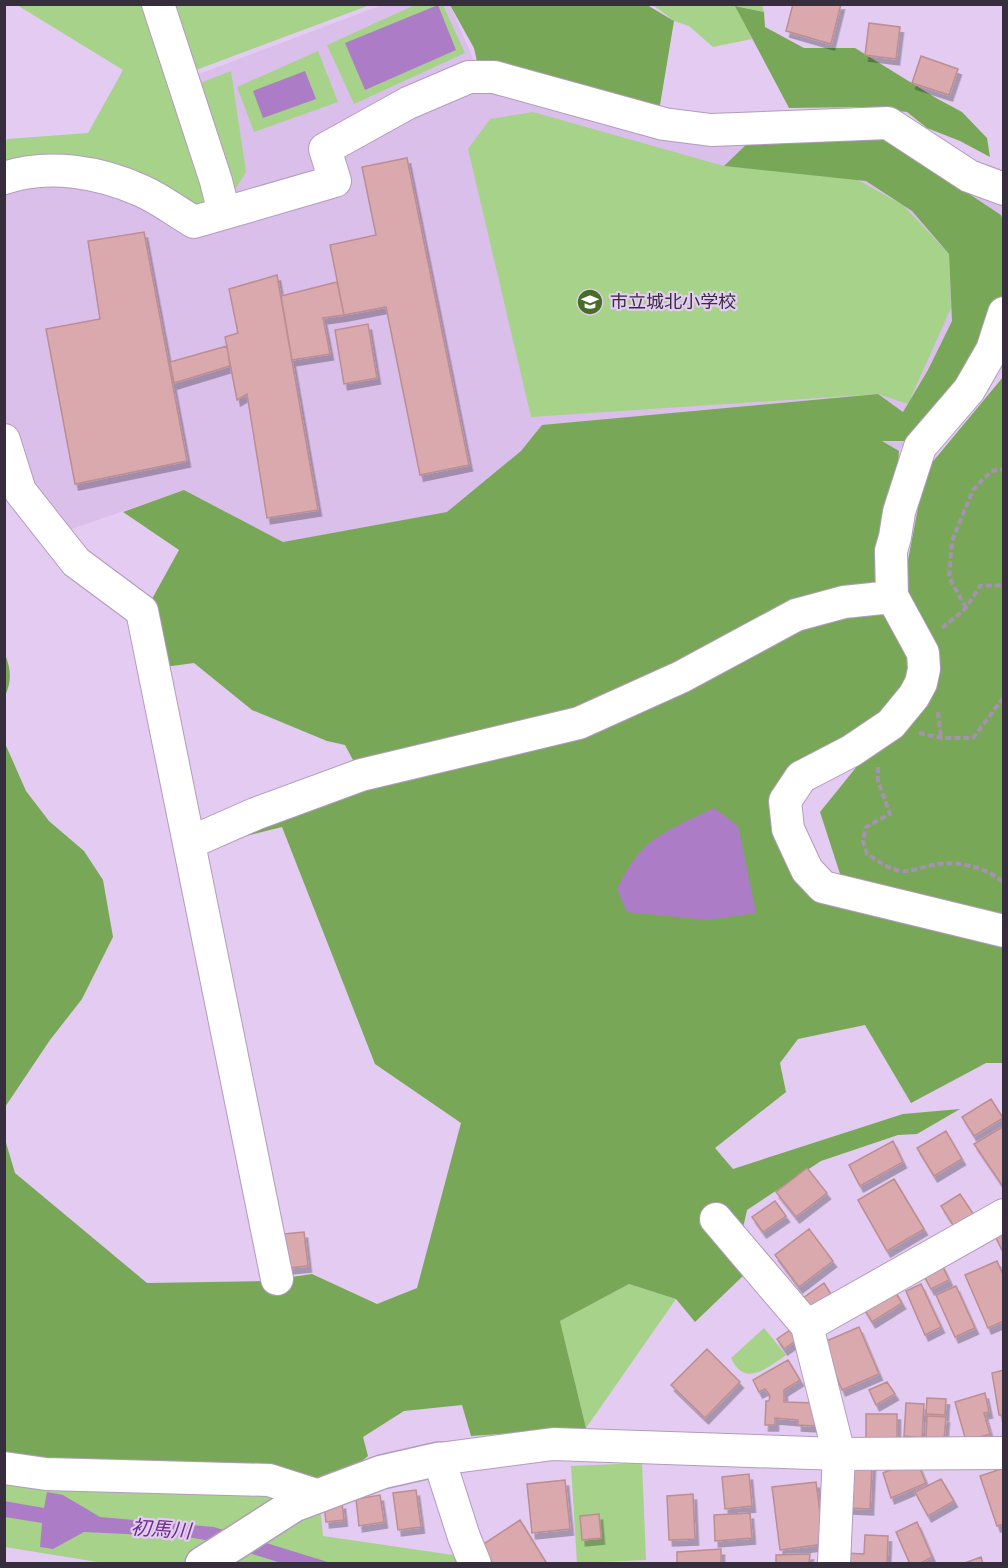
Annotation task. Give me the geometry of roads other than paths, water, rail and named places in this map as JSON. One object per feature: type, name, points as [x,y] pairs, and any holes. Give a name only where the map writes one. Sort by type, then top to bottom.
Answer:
[{"type":"street","points":[[158,4],[216,181],[224,213]]},
{"type":"street","points":[[4,178],[21,172],[56,170],[96,175],[142,191],[194,222],[334,181],[325,149],[408,103],[470,77],[494,77],[664,124],[711,130],[888,123],[969,176],[1004,189]]},
{"type":"street","points":[[1004,313],[992,350],[969,390],[920,447],[899,512],[891,551],[892,597],[923,653],[924,669],[921,683],[914,696],[891,724],[851,751],[800,779],[785,800],[789,829],[807,870],[823,887],[845,891],[879,902],[944,915],[970,925],[1004,931]]},
{"type":"street","points":[[4,440],[20,491],[76,562],[142,611],[277,1279]]},
{"type":"street","points":[[189,843],[255,814],[361,775],[579,723],[681,677],[796,615],[844,602],[892,597]]},
{"type":"street","points":[[807,1326],[1004,1215]]},
{"type":"street","points":[[716,1219],[807,1326],[839,1454],[834,1563]]},
{"type":"street","points":[[202,1563],[307,1500],[382,1472],[439,1458],[553,1444],[839,1454],[1004,1454]]},
{"type":"street","points":[[439,1458],[464,1537],[476,1563]]},
{"type":"street","points":[[4,1468],[46,1474],[269,1480],[307,1500]]},
{"type":"water","points":[[438,5],[456,50],[365,90],[345,43]]},
{"type":"water","points":[[305,71],[316,99],[263,118],[253,91]]},
{"type":"water","points":[[714,808],[738,826],[756,913],[708,920],[627,912],[617,889],[638,855],[666,832]]},
{"type":"water","name":"初馬川","points":[[47,1492],[63,1495],[100,1517],[214,1527],[331,1563],[281,1563],[211,1541],[188,1537],[84,1532],[53,1549],[40,1547],[42,1523],[5,1517],[4,1501],[44,1508]]},
{"type":"place","name":"市立城北小学校","points":[[590,302]]}]
